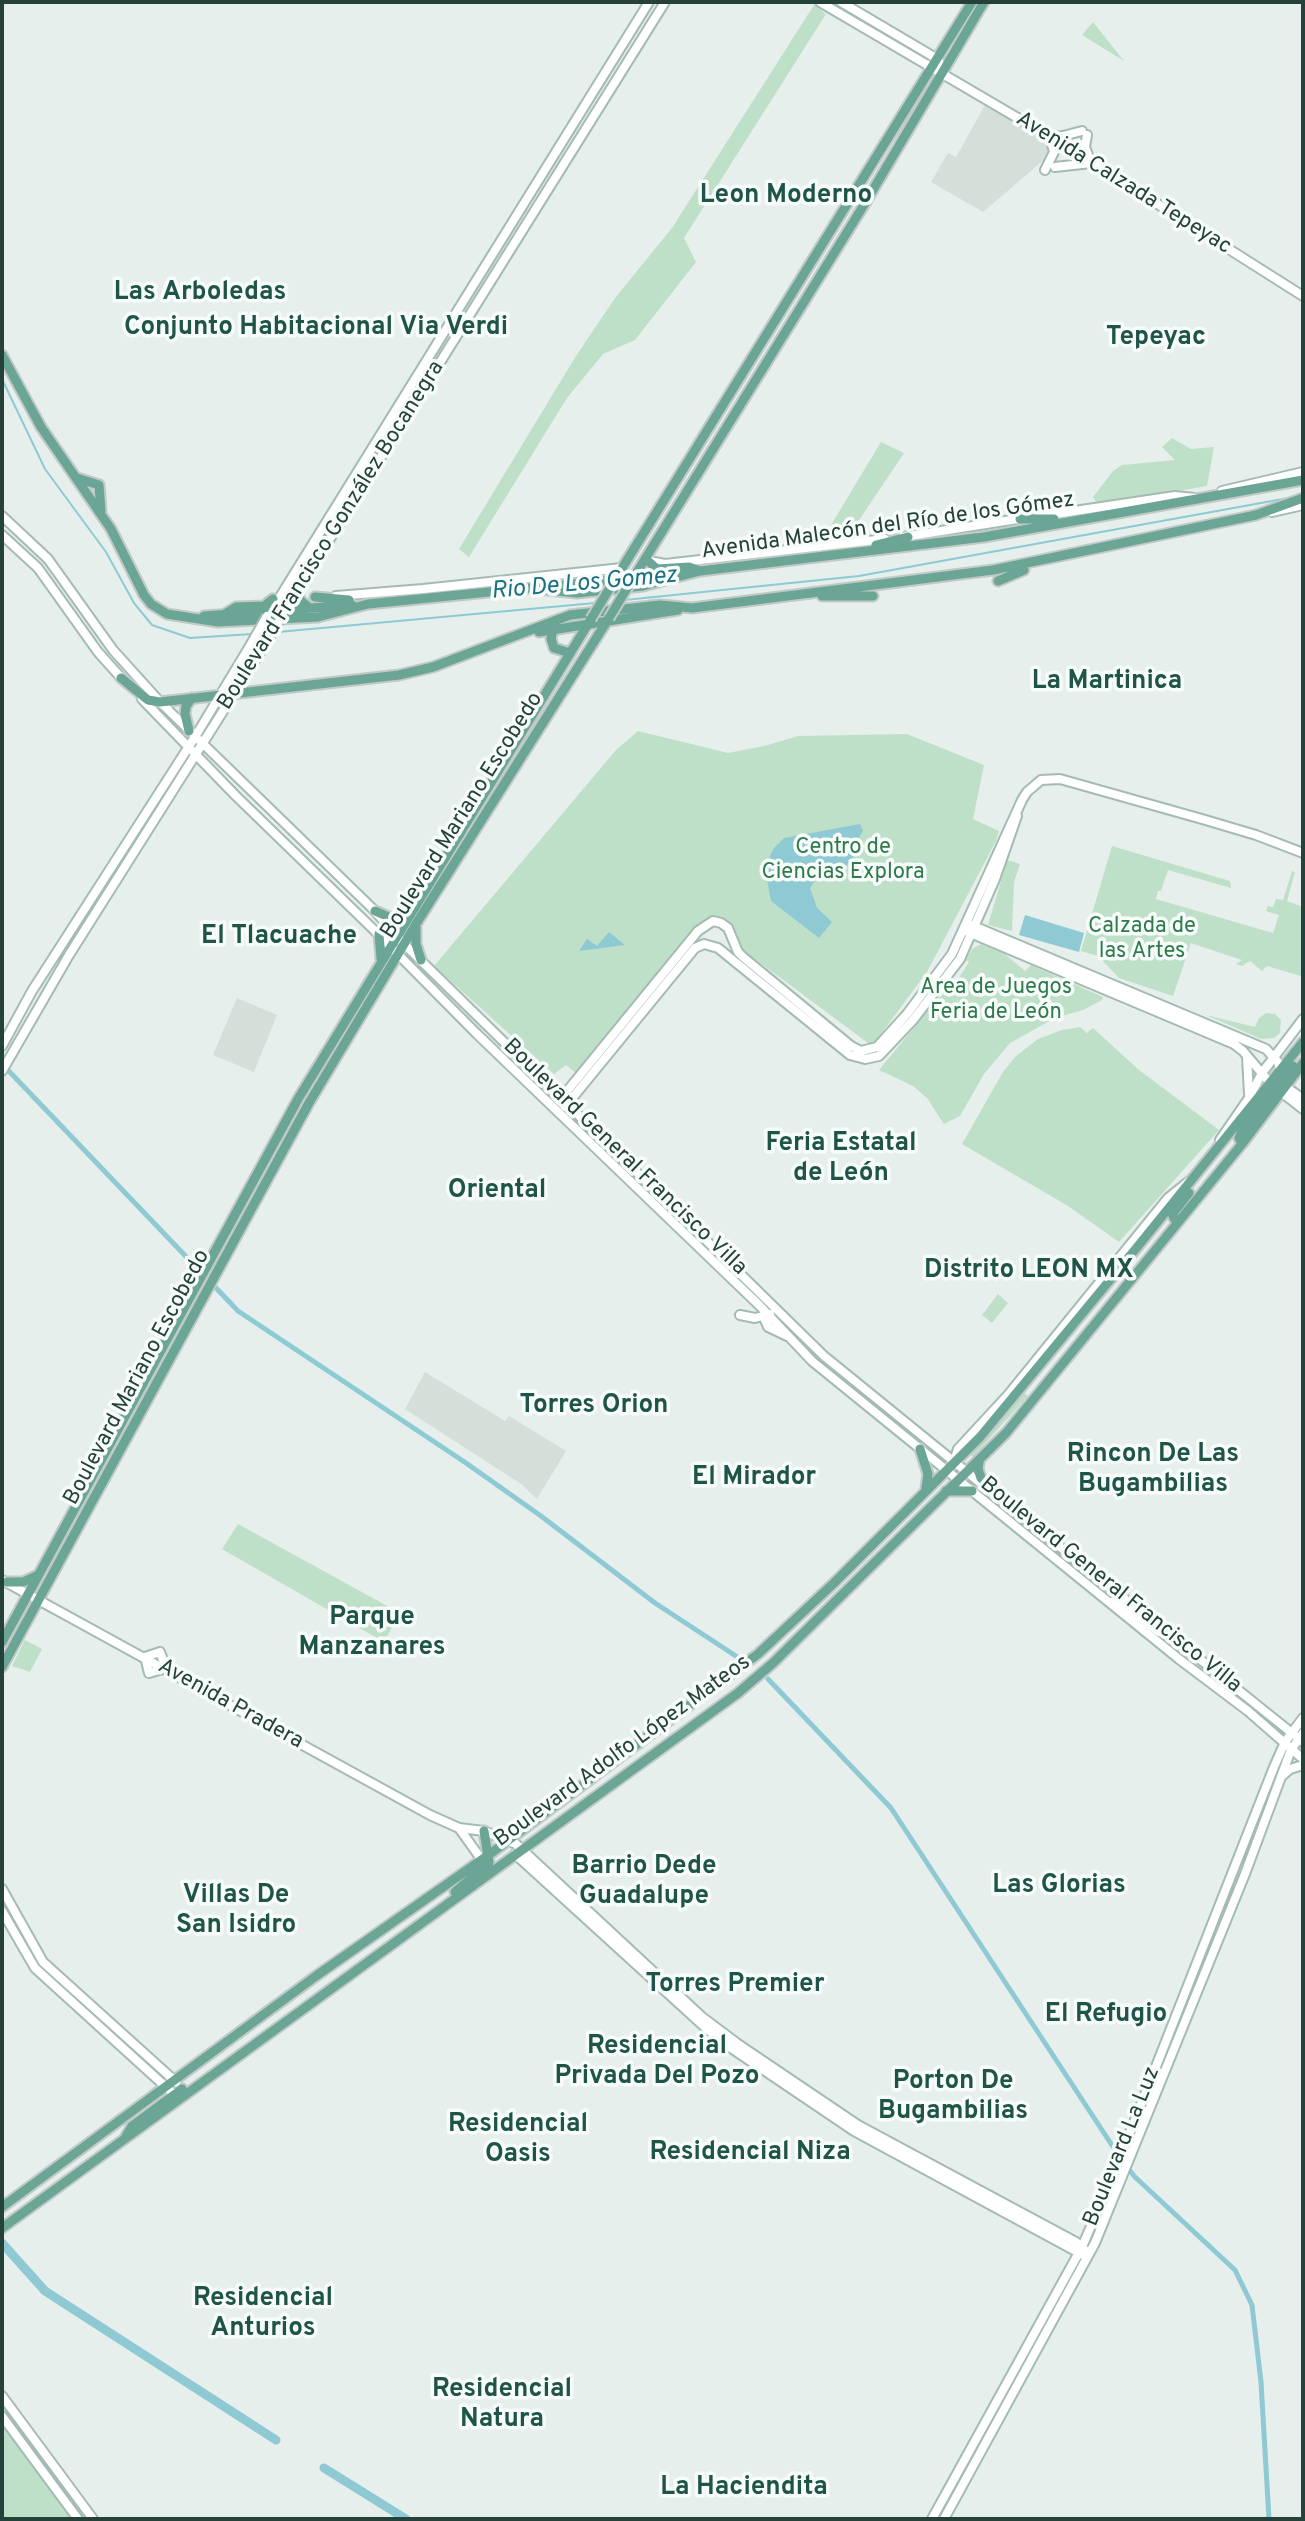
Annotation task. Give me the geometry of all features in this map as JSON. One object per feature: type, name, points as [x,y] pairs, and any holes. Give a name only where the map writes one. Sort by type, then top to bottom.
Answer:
[{"type":"main road","name":"Boulevard Francisco González Bocanegra","points":[[2,1071],[69,955],[197,755],[196,738],[269,613],[649,2]]},
{"type":"main road","name":"Boulevard Francisco González Bocanegra","points":[[2,1046],[46,969],[189,747],[232,694],[266,643],[665,2]]},
{"type":"main road","points":[[820,2],[934,64]]},
{"type":"main road","points":[[836,12],[841,2],[934,64],[942,74]]},
{"type":"main road","name":"Boulevard Mariano Escobedo","points":[[2,1667],[41,1571],[298,1099],[389,946],[972,2]]},
{"type":"main road","name":"Boulevard Mariano Escobedo","points":[[2,1642],[32,1597],[309,1103],[404,944],[611,619],[650,547],[984,2]]},
{"type":"main road","name":"Avenida Calzada Tepeyac","points":[[942,74],[1050,137],[1303,296]]},
{"type":"main road","points":[[572,125],[576,131],[584,133]]},
{"type":"main road","points":[[1045,170],[1054,152],[1050,137],[1084,133],[1091,163],[1055,167]]},
{"type":"main road","name":"Avenida Malecón del Río de los Gómez","points":[[2,355],[41,427],[123,550],[144,595],[160,610],[234,623],[329,615],[368,604],[529,588],[577,593],[643,586],[700,571],[984,537],[1303,480]]},
{"type":"main road","points":[[1216,495],[1235,486],[1303,472]]},
{"type":"main road","points":[[73,476],[99,485],[102,515]]},
{"type":"main road","points":[[646,559],[665,564],[908,537],[1175,496],[1194,498]]},
{"type":"main road","points":[[1256,515],[1303,498]]},
{"type":"main road","points":[[501,642],[589,621],[993,570],[1303,505]]},
{"type":"main road","points":[[1020,519],[1046,520],[1090,513],[1105,515]]},
{"type":"main road","name":"Boulevard General Francisco Villa","points":[[2,516],[48,559],[113,650],[160,702],[824,1356],[931,1443],[959,1481],[1272,1732],[1295,1742]]},
{"type":"main road","points":[[649,524],[661,530]]},
{"type":"main road","name":"Boulevard General Francisco Villa","points":[[2,535],[38,568],[98,652],[121,678],[398,955],[768,1315],[765,1320],[768,1327],[791,1338],[812,1361],[920,1449],[968,1473],[1280,1724],[1295,1742],[1303,1762]]},
{"type":"main road","points":[[822,557],[908,537]]},
{"type":"main road","points":[[633,550],[642,552],[650,547]]},
{"type":"main road","points":[[646,559],[657,569],[689,567],[700,571]]},
{"type":"main road","points":[[998,581],[1046,560]]},
{"type":"main road","points":[[315,597],[622,568]]},
{"type":"main road","points":[[529,588],[631,581],[700,571]]},
{"type":"main road","points":[[308,573],[305,591],[315,597],[368,604]]},
{"type":"main road","points":[[297,591],[300,600],[308,607]]},
{"type":"main road","points":[[783,595],[873,596]]},
{"type":"main road","points":[[224,615],[233,608],[260,607],[273,599]]},
{"type":"main road","points":[[181,616],[269,613],[308,607],[368,604]]},
{"type":"main road","points":[[121,678],[148,700],[160,702],[399,675],[433,667],[560,618],[581,613],[660,605],[692,608]]},
{"type":"main road","points":[[558,628],[574,633],[573,649],[554,648],[551,639],[558,628]]},
{"type":"main road","points":[[192,698],[185,714],[196,738]]},
{"type":"main road","points":[[508,757],[514,768]]},
{"type":"main road","points":[[191,765],[205,764]]},
{"type":"main road","points":[[630,1020],[695,948],[710,945],[718,948],[842,1049],[857,1058],[873,1058],[886,1051],[952,971],[1015,828],[1018,811],[1027,792],[1034,784],[1047,778],[1250,832],[1303,853]]},
{"type":"main road","points":[[375,911],[395,918],[413,909]]},
{"type":"main road","points":[[557,1110],[703,925],[718,922],[728,928],[738,952],[861,1051],[872,1050],[881,1043],[907,1014],[970,928]]},
{"type":"main road","points":[[416,924],[416,944],[421,960]]},
{"type":"main road","points":[[970,928],[1238,1047],[1262,1073],[1303,1099]]},
{"type":"main road","points":[[970,928],[1266,1049],[1274,1057],[1280,1083],[1303,1109]]},
{"type":"main road","points":[[379,934],[380,962]]},
{"type":"main road","points":[[1214,1154],[1262,1073],[1303,1019]]},
{"type":"main road","points":[[1298,1064],[1303,1043]]},
{"type":"main road","name":"Boulevard Adolfo López Mateos","points":[[3,2228],[125,2139],[316,1976],[515,1847],[738,1693],[773,1663],[946,1491],[968,1473],[1067,1360],[1242,1144],[1303,1043]]},
{"type":"main road","points":[[1247,1055],[1249,1098]]},
{"type":"main road","name":"Boulevard Adolfo López Mateos","points":[[2,2207],[178,2091],[449,1902],[487,1863],[515,1847],[546,1813],[743,1667],[980,1437],[1231,1130],[1298,1064]]},
{"type":"main road","points":[[1177,1223],[1174,1212],[1216,1159],[1231,1130]]},
{"type":"main road","points":[[950,1466],[958,1449],[1008,1395],[1168,1198],[1193,1178]]},
{"type":"main road","points":[[740,1315],[755,1318],[776,1311],[793,1324]]},
{"type":"main road","points":[[812,1361],[824,1356]]},
{"type":"main road","points":[[931,1443],[953,1446],[968,1439]]},
{"type":"main road","points":[[920,1449],[928,1474],[926,1490]]},
{"type":"main road","points":[[988,1451],[979,1463],[978,1473],[1006,1504]]},
{"type":"main road","points":[[946,1491],[972,1491]]},
{"type":"main road","points":[[900,1538],[906,1523],[903,1513]]},
{"type":"main road","points":[[4,1581],[29,1581],[41,1571]]},
{"type":"main road","name":"Avenida Pradera","points":[[4,1581],[277,1732],[459,1828],[484,1831],[515,1847]]},
{"type":"main road","points":[[807,1620],[825,1590]]},
{"type":"main road","points":[[1110,1602],[1121,1602],[1154,1630],[1171,1637]]},
{"type":"main road","points":[[1280,1724],[1303,1718]]},
{"type":"main road","name":"Boulevard La Luz","points":[[944,2519],[1084,2253],[1113,2189],[1125,2173],[1245,1874],[1303,1718]]},
{"type":"main road","points":[[1260,1721],[1295,1742]]},
{"type":"main road","points":[[1272,1732],[1276,1751],[1274,1767]]},
{"type":"main road","name":"Boulevard La Luz","points":[[1113,2189],[1118,2163],[1274,1767],[1295,1742]]},
{"type":"main road","points":[[1282,1776],[1303,1762]]},
{"type":"main road","name":"Avenida Pradera","points":[[459,1828],[487,1863]]},
{"type":"main road","points":[[484,1831],[487,1863]]},
{"type":"main road","points":[[515,1847],[736,2047],[858,2125],[1084,2253]]},
{"type":"main road","points":[[2,1889],[43,1962],[178,2091]]},
{"type":"main road","points":[[2,1911],[35,1968],[149,2073],[178,2091]]},
{"type":"main road","points":[[35,1968],[43,1962]]},
{"type":"main road","name":"Boulevard La Luz","points":[[932,2519],[1084,2253]]},
{"type":"main road","points":[[2,2396],[93,2519]]},
{"type":"main road","points":[[2,2416],[78,2519]]},
{"type":"shaded area","points":[[985,105],[1044,140],[1048,149],[1046,158],[983,212],[931,182],[948,153],[956,157]]},
{"type":"shaded area","points":[[237,998],[277,1015],[254,1072],[213,1055]]},
{"type":"shaded area","points":[[425,1372],[505,1421],[509,1416],[566,1451],[537,1499],[521,1484],[405,1409]]},
{"type":"green space","points":[[814,5],[826,14],[684,238],[696,262],[635,340],[603,354],[567,398],[469,557],[459,549],[576,356],[615,298],[672,228]]},
{"type":"green space","points":[[1093,22],[1124,61],[1082,35]]},
{"type":"green space","points":[[1172,438],[1191,449],[1214,447],[1207,486],[1098,505],[1093,497],[1113,471],[1122,465],[1175,460],[1162,447]]},
{"type":"green space","points":[[881,442],[904,453],[845,541],[819,545]]},
{"type":"green space","name":"Centro de Ciencias Explora","points":[[638,731],[728,753],[798,736],[907,734],[984,765],[973,819],[999,831],[996,841],[927,972],[872,1046],[743,950],[731,923],[718,917],[699,924],[577,1074],[566,1065],[554,1074],[434,966],[616,750]]},
{"type":"green space","name":"Calzada de las Artes","points":[[1112,846],[1230,881],[1231,888],[1168,870],[1156,899],[1273,933],[1279,915],[1266,911],[1268,906],[1273,907],[1276,899],[1283,900],[1292,871],[1295,872],[1287,901],[1303,907],[1301,976],[1267,966],[1262,971],[1250,961],[1242,966],[1236,964],[1242,960],[1191,943],[1173,996],[1119,978],[1098,956],[1081,951]]},
{"type":"green space","points":[[1007,860],[1020,864],[1014,882],[1012,931],[988,925]]},
{"type":"green space","name":"Area de Juegos Feria de León","points":[[981,944],[1005,954],[1025,971],[1031,965],[1103,997],[1083,1010],[1055,1018],[1010,1043],[984,1074],[960,1116],[944,1124],[927,1098],[913,1086],[879,1070],[954,979],[957,981],[969,962],[966,960],[972,949]]},
{"type":"green space","points":[[1266,1013],[1275,1014],[1281,1020],[1280,1033],[1274,1038],[1261,1039],[1206,1015],[1255,1027],[1259,1018]]},
{"type":"green space","points":[[1080,1027],[1087,1033],[1093,1028],[1139,1070],[1219,1130],[1119,1242],[1068,1206],[962,1144],[1003,1072],[1016,1056],[1038,1039]]},
{"type":"green space","points":[[998,1294],[1008,1303],[992,1323],[982,1315]]},
{"type":"green space","points":[[1024,1393],[1028,1396],[973,1457],[971,1455]]},
{"type":"green space","name":"Parque Manzanares","points":[[238,1524],[400,1613],[384,1642],[222,1549]]},
{"type":"green space","points":[[25,1640],[42,1649],[30,1672],[12,1666]]},
{"type":"green space","points":[[2,2420],[75,2519],[2,2519]]},
{"type":"water","points":[[860,824],[863,831],[858,839],[857,852],[850,862],[841,871],[826,865],[810,888],[817,908],[832,922],[819,938],[771,901],[765,869],[773,849],[784,838]]},
{"type":"water","points":[[1025,915],[1084,933],[1079,952],[1019,935]]},
{"type":"water","points":[[609,932],[625,945],[579,951],[587,939],[597,946]]},
{"type":"waterway","name":"Rio De Los Gomez","points":[[2,379],[45,469],[106,552],[134,603],[152,625],[190,638],[252,634]]},
{"type":"waterway","name":"Rio De Los Gomez","points":[[625,600],[859,576],[1294,497]]},
{"type":"waterway","name":"Rio De Los Gomez","points":[[278,632],[595,603]]},
{"type":"waterway","points":[[5,1067],[238,1311],[466,1463],[655,1603],[742,1660]]},
{"type":"waterway","points":[[768,1679],[891,1808],[1121,2159]]},
{"type":"waterway","points":[[1127,2167],[1235,2270],[1252,2305],[1261,2382],[1269,2519]]},
{"type":"waterway","points":[[2,2243],[45,2291],[276,2440]]},
{"type":"waterway","points":[[324,2468],[406,2519]]},
{"type":"district","name":"Leon Moderno","points":[[786,197]]},
{"type":"district","name":"Las Arboledas","points":[[200,294]]},
{"type":"district","name":"Conjunto Habitacional Via Verdi","points":[[316,329]]},
{"type":"district","name":"Tepeyac","points":[[1156,339]]},
{"type":"district","name":"La Martinica","points":[[1107,683]]},
{"type":"district","name":"El Tlacuache","points":[[279,938]]},
{"type":"district","name":"Feria Estatal de León","points":[[841,1160]]},
{"type":"district","name":"Oriental","points":[[497,1192]]},
{"type":"district","name":"Distrito LEON MX","points":[[1029,1272]]},
{"type":"district","name":"Torres Orion","points":[[594,1407]]},
{"type":"district","name":"Rincon De Las Bugambilias","points":[[1153,1471]]},
{"type":"district","name":"El Mirador","points":[[754,1479]]},
{"type":"district","name":"Parque Manzanares","points":[[372,1634]]},
{"type":"district","name":"Barrio Dede Guadalupe","points":[[644,1883]]},
{"type":"district","name":"Las Glorias","points":[[1059,1887]]},
{"type":"district","name":"Villas De San Isidro","points":[[236,1912]]},
{"type":"district","name":"Torres Premier","points":[[735,1986]]},
{"type":"district","name":"El Refugio","points":[[1106,2016]]},
{"type":"district","name":"Residencial Privada Del Pozo","points":[[657,2063]]},
{"type":"district","name":"Porton De Bugambilias","points":[[953,2098]]},
{"type":"district","name":"Residencial Oasis","points":[[518,2141]]},
{"type":"district","name":"Residencial Niza","points":[[750,2154]]},
{"type":"district","name":"Residencial Anturios","points":[[263,2315]]},
{"type":"district","name":"Residencial Natura","points":[[502,2406]]},
{"type":"district","name":"La Haciendita","points":[[744,2489]]}]
